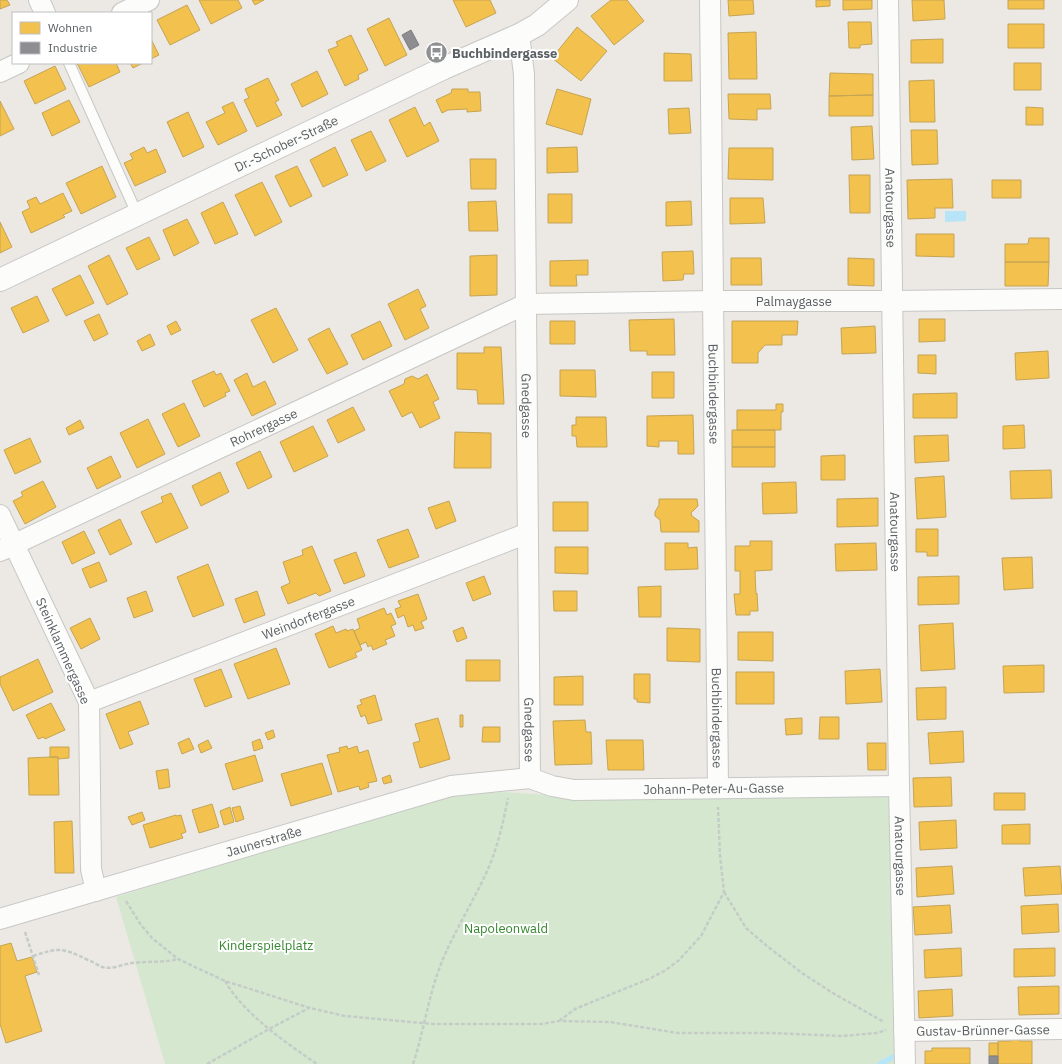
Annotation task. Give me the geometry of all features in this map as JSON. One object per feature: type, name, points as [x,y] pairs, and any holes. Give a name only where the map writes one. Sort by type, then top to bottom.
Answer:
[{"type":"street","points":[[39,0],[45,12]]},
{"type":"street","points":[[124,12],[149,0]]},
{"type":"street","name":"Dr.-Schober-Straße","points":[[0,280],[444,68],[519,35],[537,25],[567,0]]},
{"type":"street","name":"Buchbindergasse","points":[[710,0],[718,787]]},
{"type":"street","name":"Anatourgasse","points":[[888,0],[899,786],[898,1030],[905,1064]]},
{"type":"street","name":"Gnedgasse","points":[[519,35],[524,74],[530,778]]},
{"type":"street","points":[[0,72],[17,64]]},
{"type":"street","name":"Palmaygasse","points":[[526,304],[714,301],[1062,299]]},
{"type":"street","name":"Rohrergasse","points":[[7,547],[526,304]]},
{"type":"street","name":"Steinklammergasse","points":[[0,515],[7,547],[89,702],[91,869],[96,891]]},
{"type":"street","name":"Weindorfergasse","points":[[89,702],[528,533]]},
{"type":"street","name":"Johann-Peter-Au-Gasse","points":[[530,778],[552,786],[574,790],[718,787],[899,786]]},
{"type":"street","name":"Jaunerstraße","points":[[0,919],[451,786],[530,778]]},
{"type":"street","name":"Gustav-Brünner-Gasse","points":[[898,1030],[1062,1029]]},
{"type":"lane","points":[[69,64],[137,214]]},
{"type":"path","points":[[413,1064],[434,984],[441,964],[455,933],[488,870],[495,851],[502,830],[509,794],[510,780]]},
{"type":"path","points":[[718,787],[718,822],[724,892],[746,928],[802,973],[898,1030]]},
{"type":"path","points":[[119,884],[124,898],[141,925],[152,938],[178,959],[225,980],[310,1008],[344,1016],[424,1023],[541,1024],[559,1021],[610,1022],[678,1033],[772,1032],[843,1036],[898,1030]]},
{"type":"path","points":[[559,1021],[575,1009],[651,978],[666,970],[679,960],[701,936],[724,892]]},
{"type":"path","points":[[19,914],[39,975]]},
{"type":"path","points":[[33,956],[62,949],[102,967],[111,968],[132,963],[171,961],[178,959]]},
{"type":"path","points":[[225,980],[236,998],[269,1029],[317,1064]]},
{"type":"path","points":[[207,1064],[310,1008]]},
{"type":"green space","name":"Napoleonwald","points":[[505,792],[564,796],[885,794],[891,801],[897,1064],[165,1064],[116,897],[372,816],[426,801],[470,793]]},
{"type":"water","points":[[945,211],[966,211],[966,221],[945,222]]},
{"type":"building: Wohnen","points":[[0,0],[7,0],[10,5],[0,9]]},
{"type":"building: Wohnen","points":[[199,0],[238,0],[242,8],[211,24]]},
{"type":"building: Wohnen","points":[[252,0],[264,0],[255,5]]},
{"type":"building: Wohnen","points":[[453,0],[490,0],[496,13],[466,27]]},
{"type":"building: Wohnen","points":[[611,0],[627,0],[644,21],[614,45],[591,16]]},
{"type":"building: Wohnen","points":[[728,0],[753,0],[754,14],[729,16]]},
{"type":"building: Wohnen","points":[[816,0],[830,0],[830,6],[816,7]]},
{"type":"building: Wohnen","points":[[843,0],[872,0],[872,9],[843,10]]},
{"type":"building: Wohnen","points":[[912,0],[944,0],[945,19],[913,21]]},
{"type":"building: Wohnen","points":[[1008,0],[1044,0],[1044,9],[1008,9]]},
{"type":"building: Wohnen","points":[[187,5],[200,30],[170,45],[157,20]]},
{"type":"building: Wohnen","points":[[389,18],[407,55],[385,66],[367,29]]},
{"type":"building: Wohnen","points":[[848,22],[871,22],[872,44],[860,45],[860,48],[849,48]]},
{"type":"building: Wohnen","points":[[1008,24],[1044,24],[1044,48],[1008,48]]},
{"type":"building: Wohnen","points":[[577,27],[607,51],[581,81],[552,58]]},
{"type":"building: Wohnen","points":[[756,32],[757,79],[729,79],[728,33]]},
{"type":"building: Wohnen","points":[[351,35],[368,70],[358,75],[359,79],[345,86],[328,50],[338,46],[336,42]]},
{"type":"building: Wohnen","points":[[943,39],[943,63],[911,63],[911,40]]},
{"type":"building: Wohnen","points":[[152,41],[159,55],[152,58]]},
{"type":"building: Wohnen","points":[[664,53],[691,54],[692,81],[664,81]]},
{"type":"building: Wohnen","points":[[1014,63],[1041,63],[1041,90],[1014,90]]},
{"type":"building: Wohnen","points":[[78,64],[116,64],[120,72],[89,87]]},
{"type":"building: Wohnen","points":[[131,64],[141,64],[133,68]]},
{"type":"building: Wohnen","points":[[55,66],[66,89],[35,104],[24,81]]},
{"type":"building: Wohnen","points":[[317,71],[328,94],[302,107],[291,84]]},
{"type":"building: Wohnen","points":[[830,73],[873,74],[873,95],[829,96]]},
{"type":"building: Wohnen","points":[[268,78],[279,100],[275,102],[282,115],[257,127],[244,100],[249,98],[245,89]]},
{"type":"building: Wohnen","points":[[934,80],[935,122],[910,122],[909,81]]},
{"type":"building: Wohnen","points":[[452,89],[468,89],[468,92],[480,92],[481,111],[467,112],[467,109],[448,110],[442,113],[436,100],[451,93]]},
{"type":"building: Wohnen","points":[[557,89],[591,99],[582,135],[546,124]]},
{"type":"building: Wohnen","points":[[728,94],[770,94],[771,109],[757,109],[757,120],[729,119]]},
{"type":"building: Wohnen","points":[[873,95],[873,116],[829,116],[829,96]]},
{"type":"building: Wohnen","points":[[69,100],[80,122],[52,136],[42,113]]},
{"type":"building: Wohnen","points":[[0,101],[14,129],[0,136]]},
{"type":"building: Wohnen","points":[[233,102],[247,131],[218,145],[206,122],[225,113],[222,107]]},
{"type":"building: Wohnen","points":[[415,107],[424,126],[430,122],[439,141],[407,157],[389,120]]},
{"type":"building: Wohnen","points":[[1026,107],[1043,108],[1043,125],[1026,125]]},
{"type":"building: Wohnen","points":[[689,108],[691,133],[669,134],[668,109]]},
{"type":"building: Wohnen","points":[[188,112],[204,147],[183,157],[167,122]]},
{"type":"building: Wohnen","points":[[872,126],[874,159],[852,160],[851,127]]},
{"type":"building: Wohnen","points":[[911,130],[937,130],[938,164],[912,165]]},
{"type":"building: Wohnen","points":[[371,131],[386,161],[366,171],[351,140]]},
{"type":"building: Wohnen","points":[[144,147],[147,153],[156,149],[166,172],[135,186],[124,163],[133,159],[130,154]]},
{"type":"building: Wohnen","points":[[335,147],[348,175],[323,187],[310,160]]},
{"type":"building: Wohnen","points":[[577,147],[578,172],[547,173],[547,148]]},
{"type":"building: Wohnen","points":[[729,148],[773,148],[773,180],[728,179]]},
{"type":"building: Wohnen","points":[[470,159],[496,159],[496,189],[471,189]]},
{"type":"building: Wohnen","points":[[102,166],[116,197],[81,214],[66,183]]},
{"type":"building: Wohnen","points":[[297,166],[312,196],[290,207],[275,176]]},
{"type":"building: Wohnen","points":[[849,175],[870,175],[870,213],[850,213]]},
{"type":"building: Wohnen","points":[[952,179],[953,208],[935,208],[935,218],[908,219],[907,180]]},
{"type":"building: Wohnen","points":[[992,180],[1021,180],[1021,198],[992,198]]},
{"type":"building: Wohnen","points":[[262,182],[282,222],[255,236],[235,195]]},
{"type":"building: Wohnen","points":[[63,193],[72,211],[63,215],[65,217],[31,233],[22,212],[30,208],[27,201],[36,197],[40,204]]},
{"type":"building: Wohnen","points":[[548,194],[572,194],[572,223],[548,223]]},
{"type":"building: Wohnen","points":[[730,198],[763,198],[765,223],[730,224]]},
{"type":"building: Wohnen","points":[[496,201],[498,231],[469,231],[468,202]]},
{"type":"building: Wohnen","points":[[691,201],[692,225],[666,226],[666,202]]},
{"type":"building: Wohnen","points":[[223,202],[238,234],[215,244],[201,213]]},
{"type":"building: Wohnen","points":[[187,219],[199,243],[174,256],[163,230]]},
{"type":"building: Wohnen","points":[[0,222],[12,247],[0,253]]},
{"type":"building: Wohnen","points":[[916,234],[954,234],[954,257],[916,256]]},
{"type":"building: Wohnen","points":[[149,237],[160,259],[137,270],[126,248]]},
{"type":"building: Wohnen","points":[[1029,238],[1049,238],[1049,262],[1005,262],[1005,244],[1028,244]]},
{"type":"building: Wohnen","points":[[693,251],[694,274],[684,274],[683,280],[663,281],[662,252]]},
{"type":"building: Wohnen","points":[[109,255],[128,294],[107,305],[88,266]]},
{"type":"building: Wohnen","points":[[497,255],[497,295],[470,296],[470,256]]},
{"type":"building: Wohnen","points":[[731,258],[761,258],[762,285],[731,285]]},
{"type":"building: Wohnen","points":[[848,258],[874,259],[874,286],[848,285]]},
{"type":"building: Wohnen","points":[[588,260],[588,275],[576,275],[577,286],[550,286],[550,261]]},
{"type":"building: Wohnen","points":[[1005,262],[1049,262],[1048,286],[1005,286]]},
{"type":"building: Wohnen","points":[[80,275],[94,303],[66,316],[52,289]]},
{"type":"building: Wohnen","points":[[418,289],[426,306],[420,309],[429,328],[405,340],[388,304]]},
{"type":"building: Wohnen","points":[[37,296],[49,321],[23,333],[11,308]]},
{"type":"building: Wohnen","points":[[276,308],[298,350],[273,363],[251,320]]},
{"type":"building: Wohnen","points":[[99,314],[108,334],[94,341],[84,321]]},
{"type":"building: Wohnen","points":[[674,319],[675,355],[647,355],[647,351],[630,351],[629,320]]},
{"type":"building: Wohnen","points":[[919,319],[945,319],[945,341],[919,342]]},
{"type":"building: Wohnen","points":[[176,321],[181,330],[171,335],[167,326]]},
{"type":"building: Wohnen","points":[[380,321],[392,346],[363,360],[351,335]]},
{"type":"building: Wohnen","points":[[550,321],[575,321],[575,344],[550,344]]},
{"type":"building: Wohnen","points":[[732,321],[798,321],[797,335],[782,335],[782,345],[765,345],[758,353],[758,363],[732,363]]},
{"type":"building: Wohnen","points":[[875,326],[876,353],[842,354],[841,328]]},
{"type":"building: Wohnen","points":[[329,328],[348,364],[327,374],[308,339]]},
{"type":"building: Wohnen","points":[[150,334],[155,345],[142,351],[137,341]]},
{"type":"building: Wohnen","points":[[484,347],[501,347],[504,404],[478,404],[477,390],[457,389],[457,353],[484,353]]},
{"type":"building: Wohnen","points":[[1048,351],[1049,378],[1016,380],[1015,353]]},
{"type":"building: Wohnen","points":[[918,355],[936,355],[936,374],[918,373]]},
{"type":"building: Wohnen","points":[[560,370],[595,370],[596,397],[560,396]]},
{"type":"building: Wohnen","points":[[214,371],[216,375],[221,373],[230,391],[225,393],[226,396],[204,407],[192,381]]},
{"type":"building: Wohnen","points":[[652,372],[674,372],[674,398],[652,398]]},
{"type":"building: Wohnen","points":[[247,373],[253,387],[265,381],[276,404],[252,416],[234,380]]},
{"type":"building: Wohnen","points":[[427,374],[439,399],[433,402],[440,418],[420,428],[412,412],[402,417],[389,391],[404,384],[405,379],[412,376],[418,379]]},
{"type":"building: Wohnen","points":[[957,393],[957,418],[913,418],[913,394]]},
{"type":"building: Wohnen","points":[[184,403],[200,436],[178,447],[162,414]]},
{"type":"building: Wohnen","points":[[776,404],[783,404],[783,412],[781,412],[781,430],[737,430],[737,410],[776,410]]},
{"type":"building: Wohnen","points":[[353,407],[365,430],[338,443],[327,420]]},
{"type":"building: Wohnen","points":[[693,415],[694,454],[678,454],[678,441],[659,441],[659,447],[647,446],[647,416]]},
{"type":"building: Wohnen","points":[[576,417],[606,417],[607,447],[577,447],[576,436],[572,436],[572,425],[576,425]]},
{"type":"building: Wohnen","points":[[148,419],[165,454],[137,468],[120,433]]},
{"type":"building: Wohnen","points":[[80,420],[84,428],[69,435],[66,428]]},
{"type":"building: Wohnen","points":[[1024,425],[1025,448],[1003,449],[1003,426]]},
{"type":"building: Wohnen","points":[[313,426],[328,456],[294,472],[280,442]]},
{"type":"building: Wohnen","points":[[732,430],[775,430],[775,447],[732,447]]},
{"type":"building: Wohnen","points":[[455,432],[491,433],[491,468],[454,468]]},
{"type":"building: Wohnen","points":[[948,435],[949,461],[915,463],[914,436]]},
{"type":"building: Wohnen","points":[[30,438],[41,462],[15,474],[4,450]]},
{"type":"building: Wohnen","points":[[732,447],[775,447],[775,467],[732,467]]},
{"type":"building: Wohnen","points":[[260,451],[272,477],[248,489],[236,463]]},
{"type":"building: Wohnen","points":[[845,455],[845,480],[821,480],[821,456]]},
{"type":"building: Wohnen","points":[[111,456],[121,477],[97,489],[87,468]]},
{"type":"building: Wohnen","points":[[1051,470],[1052,498],[1011,499],[1010,471]]},
{"type":"building: Wohnen","points":[[220,472],[229,492],[201,506],[192,486]]},
{"type":"building: Wohnen","points":[[944,476],[946,517],[917,519],[915,478]]},
{"type":"building: Wohnen","points":[[43,481],[56,507],[25,524],[13,501],[23,496],[21,492]]},
{"type":"building: Wohnen","points":[[796,482],[797,513],[763,514],[762,483]]},
{"type":"building: Wohnen","points":[[171,493],[188,528],[156,543],[141,512],[163,502],[161,497]]},
{"type":"building: Wohnen","points":[[878,498],[878,526],[837,527],[837,499]]},
{"type":"building: Wohnen","points":[[659,499],[697,499],[698,506],[691,513],[692,516],[699,521],[699,532],[661,532],[660,520],[655,516],[655,512],[659,505]]},
{"type":"building: Wohnen","points":[[449,501],[456,521],[436,529],[428,508]]},
{"type":"building: Wohnen","points":[[553,502],[588,502],[588,531],[553,531]]},
{"type":"building: Wohnen","points":[[120,519],[132,544],[110,555],[98,530]]},
{"type":"building: Wohnen","points":[[408,529],[419,557],[389,568],[377,540]]},
{"type":"building: Wohnen","points":[[916,529],[938,529],[938,556],[927,556],[927,552],[916,552]]},
{"type":"building: Wohnen","points":[[84,531],[95,553],[72,564],[62,542]]},
{"type":"building: Wohnen","points":[[750,541],[772,541],[772,570],[755,571],[758,611],[750,611],[750,615],[736,615],[734,594],[740,594],[740,571],[735,571],[735,546],[750,546]]},
{"type":"building: Wohnen","points":[[665,543],[688,543],[688,548],[697,547],[698,569],[665,570]]},
{"type":"building: Wohnen","points":[[876,543],[877,570],[836,571],[835,544]]},
{"type":"building: Wohnen","points":[[312,546],[331,591],[319,596],[316,593],[288,604],[281,587],[290,583],[283,562],[303,555],[302,550]]},
{"type":"building: Wohnen","points":[[555,547],[588,547],[588,574],[555,573]]},
{"type":"building: Wohnen","points":[[356,552],[365,576],[344,584],[334,560]]},
{"type":"building: Wohnen","points":[[1032,557],[1033,588],[1004,590],[1002,558]]},
{"type":"building: Wohnen","points":[[99,562],[107,581],[90,588],[82,569]]},
{"type":"building: Wohnen","points":[[208,564],[224,605],[193,617],[177,577]]},
{"type":"building: Wohnen","points":[[484,576],[491,594],[473,601],[466,583]]},
{"type":"building: Wohnen","points":[[959,576],[959,604],[918,605],[918,577]]},
{"type":"building: Wohnen","points":[[661,586],[661,617],[639,617],[638,587]]},
{"type":"building: Wohnen","points":[[146,591],[153,611],[134,618],[127,598]]},
{"type":"building: Wohnen","points":[[257,591],[265,615],[244,623],[235,599]]},
{"type":"building: Wohnen","points":[[553,591],[577,591],[577,611],[554,611]]},
{"type":"building: Wohnen","points":[[418,594],[427,619],[421,622],[424,628],[415,631],[413,625],[408,627],[404,615],[398,618],[395,609],[401,607],[398,601]]},
{"type":"building: Wohnen","points":[[384,608],[387,615],[391,613],[396,624],[391,626],[395,636],[385,640],[387,644],[373,650],[371,645],[368,647],[366,642],[360,645],[354,631],[360,628],[357,619]]},
{"type":"building: Wohnen","points":[[90,618],[100,639],[81,649],[70,628]]},
{"type":"building: Wohnen","points":[[953,623],[955,669],[921,671],[919,625]]},
{"type":"building: Wohnen","points":[[333,626],[336,633],[346,629],[347,631],[353,629],[362,650],[355,653],[357,657],[329,668],[315,634]]},
{"type":"building: Wohnen","points":[[463,627],[467,638],[457,642],[453,631]]},
{"type":"building: Wohnen","points":[[667,628],[700,629],[700,662],[667,661]]},
{"type":"building: Wohnen","points":[[738,632],[773,632],[773,661],[738,660]]},
{"type":"building: Wohnen","points":[[276,648],[290,684],[248,699],[234,664]]},
{"type":"building: Wohnen","points":[[38,659],[53,692],[13,711],[0,684],[0,677]]},
{"type":"building: Wohnen","points":[[466,660],[500,660],[500,681],[466,681]]},
{"type":"building: Wohnen","points":[[1044,665],[1044,692],[1004,693],[1003,666]]},
{"type":"building: Wohnen","points":[[221,669],[232,697],[205,707],[194,679]]},
{"type":"building: Wohnen","points":[[880,669],[882,702],[846,704],[845,671]]},
{"type":"building: Wohnen","points":[[736,672],[774,672],[774,704],[736,704]]},
{"type":"building: Wohnen","points":[[634,674],[650,674],[650,703],[637,702],[637,699],[634,699]]},
{"type":"building: Wohnen","points":[[583,676],[583,705],[554,705],[554,677]]},
{"type":"building: Wohnen","points":[[946,687],[946,719],[917,720],[916,688]]},
{"type":"building: Wohnen","points":[[375,695],[382,720],[368,724],[365,715],[361,717],[357,706],[362,704],[360,700]]},
{"type":"building: Wohnen","points":[[140,701],[149,724],[128,732],[133,744],[120,749],[106,714]]},
{"type":"building: Wohnen","points":[[51,703],[65,730],[45,739],[44,737],[38,739],[26,715]]},
{"type":"building: Wohnen","points":[[460,715],[463,715],[463,727],[460,727]]},
{"type":"building: Wohnen","points":[[820,717],[839,717],[839,739],[819,739]]},
{"type":"building: Wohnen","points":[[438,718],[450,759],[420,768],[413,743],[420,741],[415,724]]},
{"type":"building: Wohnen","points":[[802,718],[802,734],[786,735],[785,719]]},
{"type":"building: Wohnen","points":[[585,720],[586,732],[591,732],[592,764],[555,765],[553,721]]},
{"type":"building: Wohnen","points":[[483,727],[500,727],[500,742],[482,742]]},
{"type":"building: Wohnen","points":[[273,730],[275,737],[268,740],[265,733]]},
{"type":"building: Wohnen","points":[[963,731],[964,762],[930,764],[928,733]]},
{"type":"building: Wohnen","points":[[189,738],[194,749],[182,754],[178,743]]},
{"type":"building: Wohnen","points":[[260,739],[263,748],[254,751],[252,742]]},
{"type":"building: Wohnen","points":[[208,740],[212,748],[201,753],[198,745]]},
{"type":"building: Wohnen","points":[[606,740],[643,740],[644,770],[608,770]]},
{"type":"building: Wohnen","points":[[867,743],[886,743],[886,770],[868,770]]},
{"type":"building: Wohnen","points":[[347,746],[348,749],[357,746],[359,753],[368,750],[377,781],[368,783],[369,787],[360,790],[359,786],[338,792],[327,755],[340,752],[339,748]]},
{"type":"building: Wohnen","points":[[50,747],[69,747],[69,758],[58,759],[58,757],[50,757]]},
{"type":"building: Wohnen","points":[[255,755],[263,781],[233,790],[225,764]]},
{"type":"building: Wohnen","points":[[58,757],[59,795],[29,795],[28,758]]},
{"type":"building: Wohnen","points":[[322,763],[332,794],[291,806],[281,774]]},
{"type":"building: Wohnen","points":[[168,769],[170,787],[159,789],[156,771]]},
{"type":"building: Wohnen","points":[[390,775],[392,782],[384,784],[382,778]]},
{"type":"building: Wohnen","points":[[951,777],[952,806],[914,807],[913,778]]},
{"type":"building: Wohnen","points":[[994,793],[1025,793],[1025,810],[994,810]]},
{"type":"building: Wohnen","points":[[212,804],[219,827],[199,833],[192,810]]},
{"type":"building: Wohnen","points":[[240,806],[244,819],[236,822],[232,808]]},
{"type":"building: Wohnen","points":[[230,807],[234,822],[224,825],[220,811]]},
{"type":"building: Wohnen","points":[[142,812],[145,820],[132,825],[128,817]]},
{"type":"building: Wohnen","points":[[176,815],[181,815],[186,832],[181,834],[183,838],[150,848],[143,825]]},
{"type":"building: Wohnen","points":[[956,820],[957,848],[920,850],[919,822]]},
{"type":"building: Wohnen","points":[[72,821],[74,873],[55,873],[54,822]]},
{"type":"building: Wohnen","points":[[1030,824],[1030,844],[1002,844],[1002,825]]},
{"type":"building: Wohnen","points":[[952,866],[954,894],[917,897],[916,868]]},
{"type":"building: Wohnen","points":[[1060,866],[1062,894],[1025,896],[1023,868]]},
{"type":"building: Wohnen","points":[[1058,904],[1059,932],[1022,934],[1021,906]]},
{"type":"building: Wohnen","points":[[950,905],[952,933],[915,935],[913,907]]},
{"type":"building: Wohnen","points":[[11,943],[17,961],[32,957],[37,972],[25,976],[42,1031],[6,1043],[0,1024],[0,946]]},
{"type":"building: Wohnen","points":[[961,948],[962,976],[925,978],[924,950]]},
{"type":"building: Wohnen","points":[[1055,948],[1055,976],[1014,977],[1014,949]]},
{"type":"building: Wohnen","points":[[1059,986],[1059,1014],[1019,1015],[1018,987]]},
{"type":"building: Wohnen","points":[[952,989],[953,1016],[919,1018],[918,991]]},
{"type":"building: Wohnen","points":[[1011,1039],[1032,1041],[1032,1064],[998,1064],[998,1041],[1011,1041]]},
{"type":"building: Wohnen","points":[[989,1043],[998,1043],[998,1056],[989,1056]]},
{"type":"building: Wohnen","points":[[932,1048],[970,1048],[970,1064],[925,1064],[925,1051],[932,1051]]},
{"type":"building: Industrie","points":[[411,30],[419,45],[410,50],[402,35]]},
{"type":"building: Industrie","points":[[989,1056],[998,1056],[998,1064],[989,1064]]},
{"type":"waterway","points":[[880,1064],[893,1057]]},
{"type":"place","name":"Buchbindergasse","points":[[437,53]]},
{"type":"park label","name":"Kinderspielplatz","points":[[266,945]]}]
